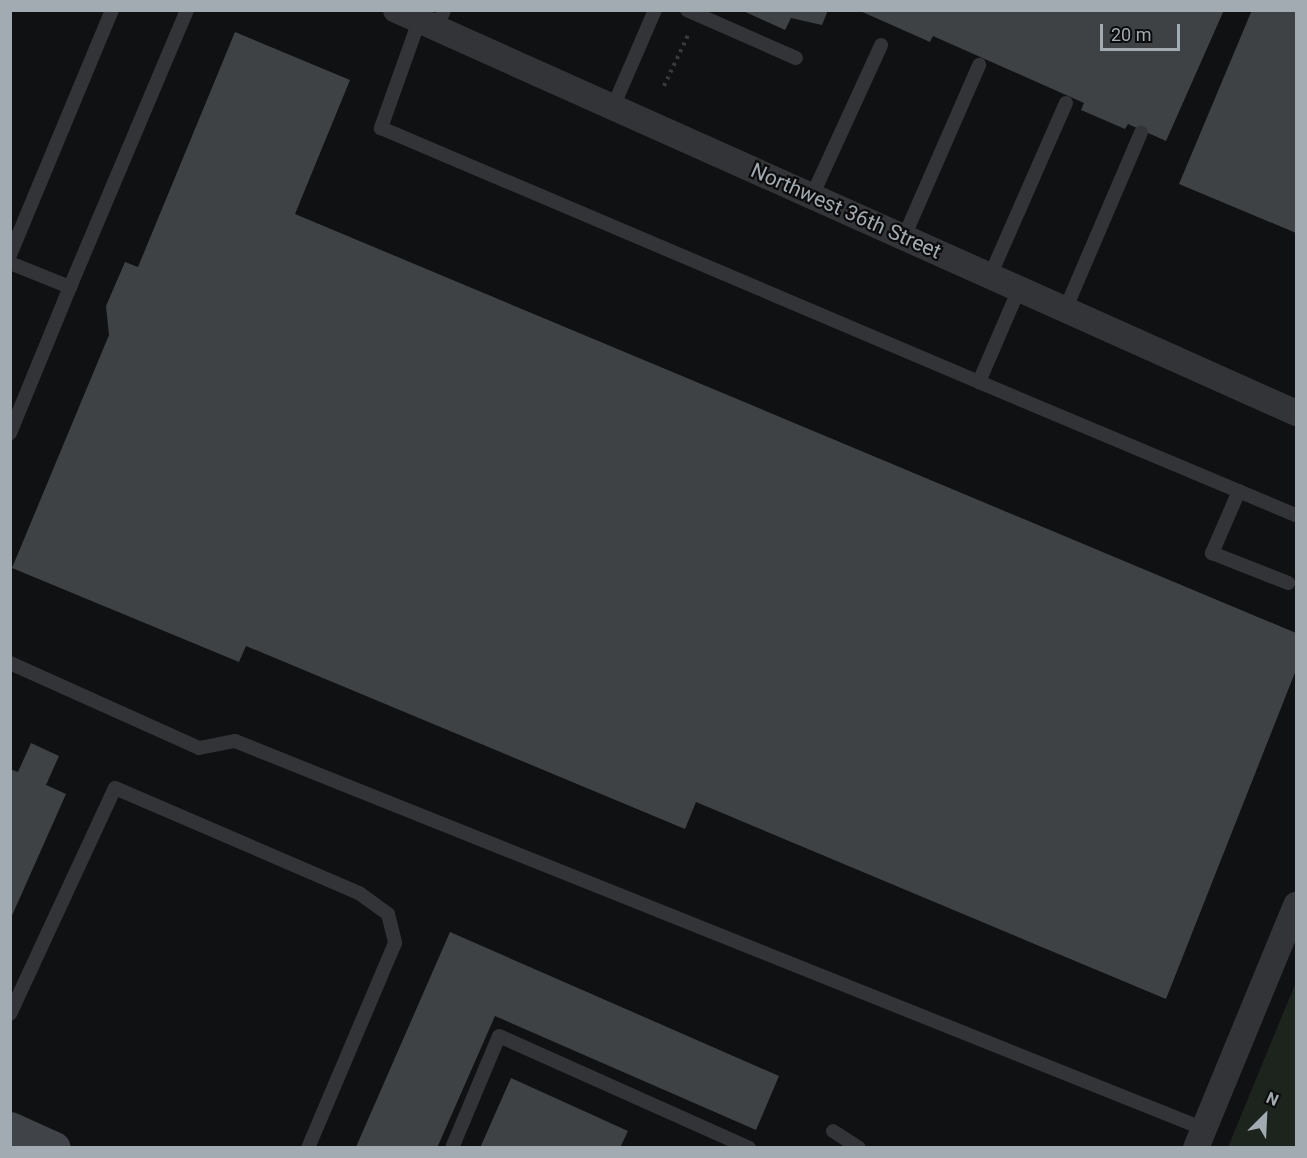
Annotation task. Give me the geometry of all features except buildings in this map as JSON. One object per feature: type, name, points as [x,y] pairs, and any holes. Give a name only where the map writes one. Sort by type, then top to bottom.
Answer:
[{"type":"street","name":"Northwest 36th Street","points":[[424,18],[613,107],[1296,412]]},
{"type":"street","points":[[1200,1138],[1296,904]]},
{"type":"street","points":[[10,1128],[54,1148]]},
{"type":"lane","points":[[10,255],[112,10]]},
{"type":"lane","points":[[10,433],[187,10]]},
{"type":"lane","points":[[613,107],[655,10]]},
{"type":"lane","points":[[687,10],[796,58]]},
{"type":"lane","points":[[424,18],[381,128],[1296,515]]},
{"type":"lane","points":[[812,196],[881,45]]},
{"type":"lane","points":[[904,237],[979,65]]},
{"type":"lane","points":[[990,276],[1066,103]]},
{"type":"lane","points":[[1065,310],[1141,134]]},
{"type":"lane","points":[[10,263],[70,287]]},
{"type":"lane","points":[[979,382],[1019,289]]},
{"type":"lane","points":[[1239,491],[1212,553],[1288,583]]},
{"type":"lane","points":[[10,663],[199,748],[235,741],[1200,1138]]},
{"type":"lane","points":[[10,1014],[115,788],[359,893],[388,914],[395,943],[308,1148]]},
{"type":"lane","points":[[452,1148],[499,1036],[749,1148]]},
{"type":"lane","points":[[833,1131],[859,1148]]},
{"type":"path","points":[[664,86],[691,27]]},
{"type":"shaded area","points":[[1296,982],[1296,1147],[1228,1147]]}]
